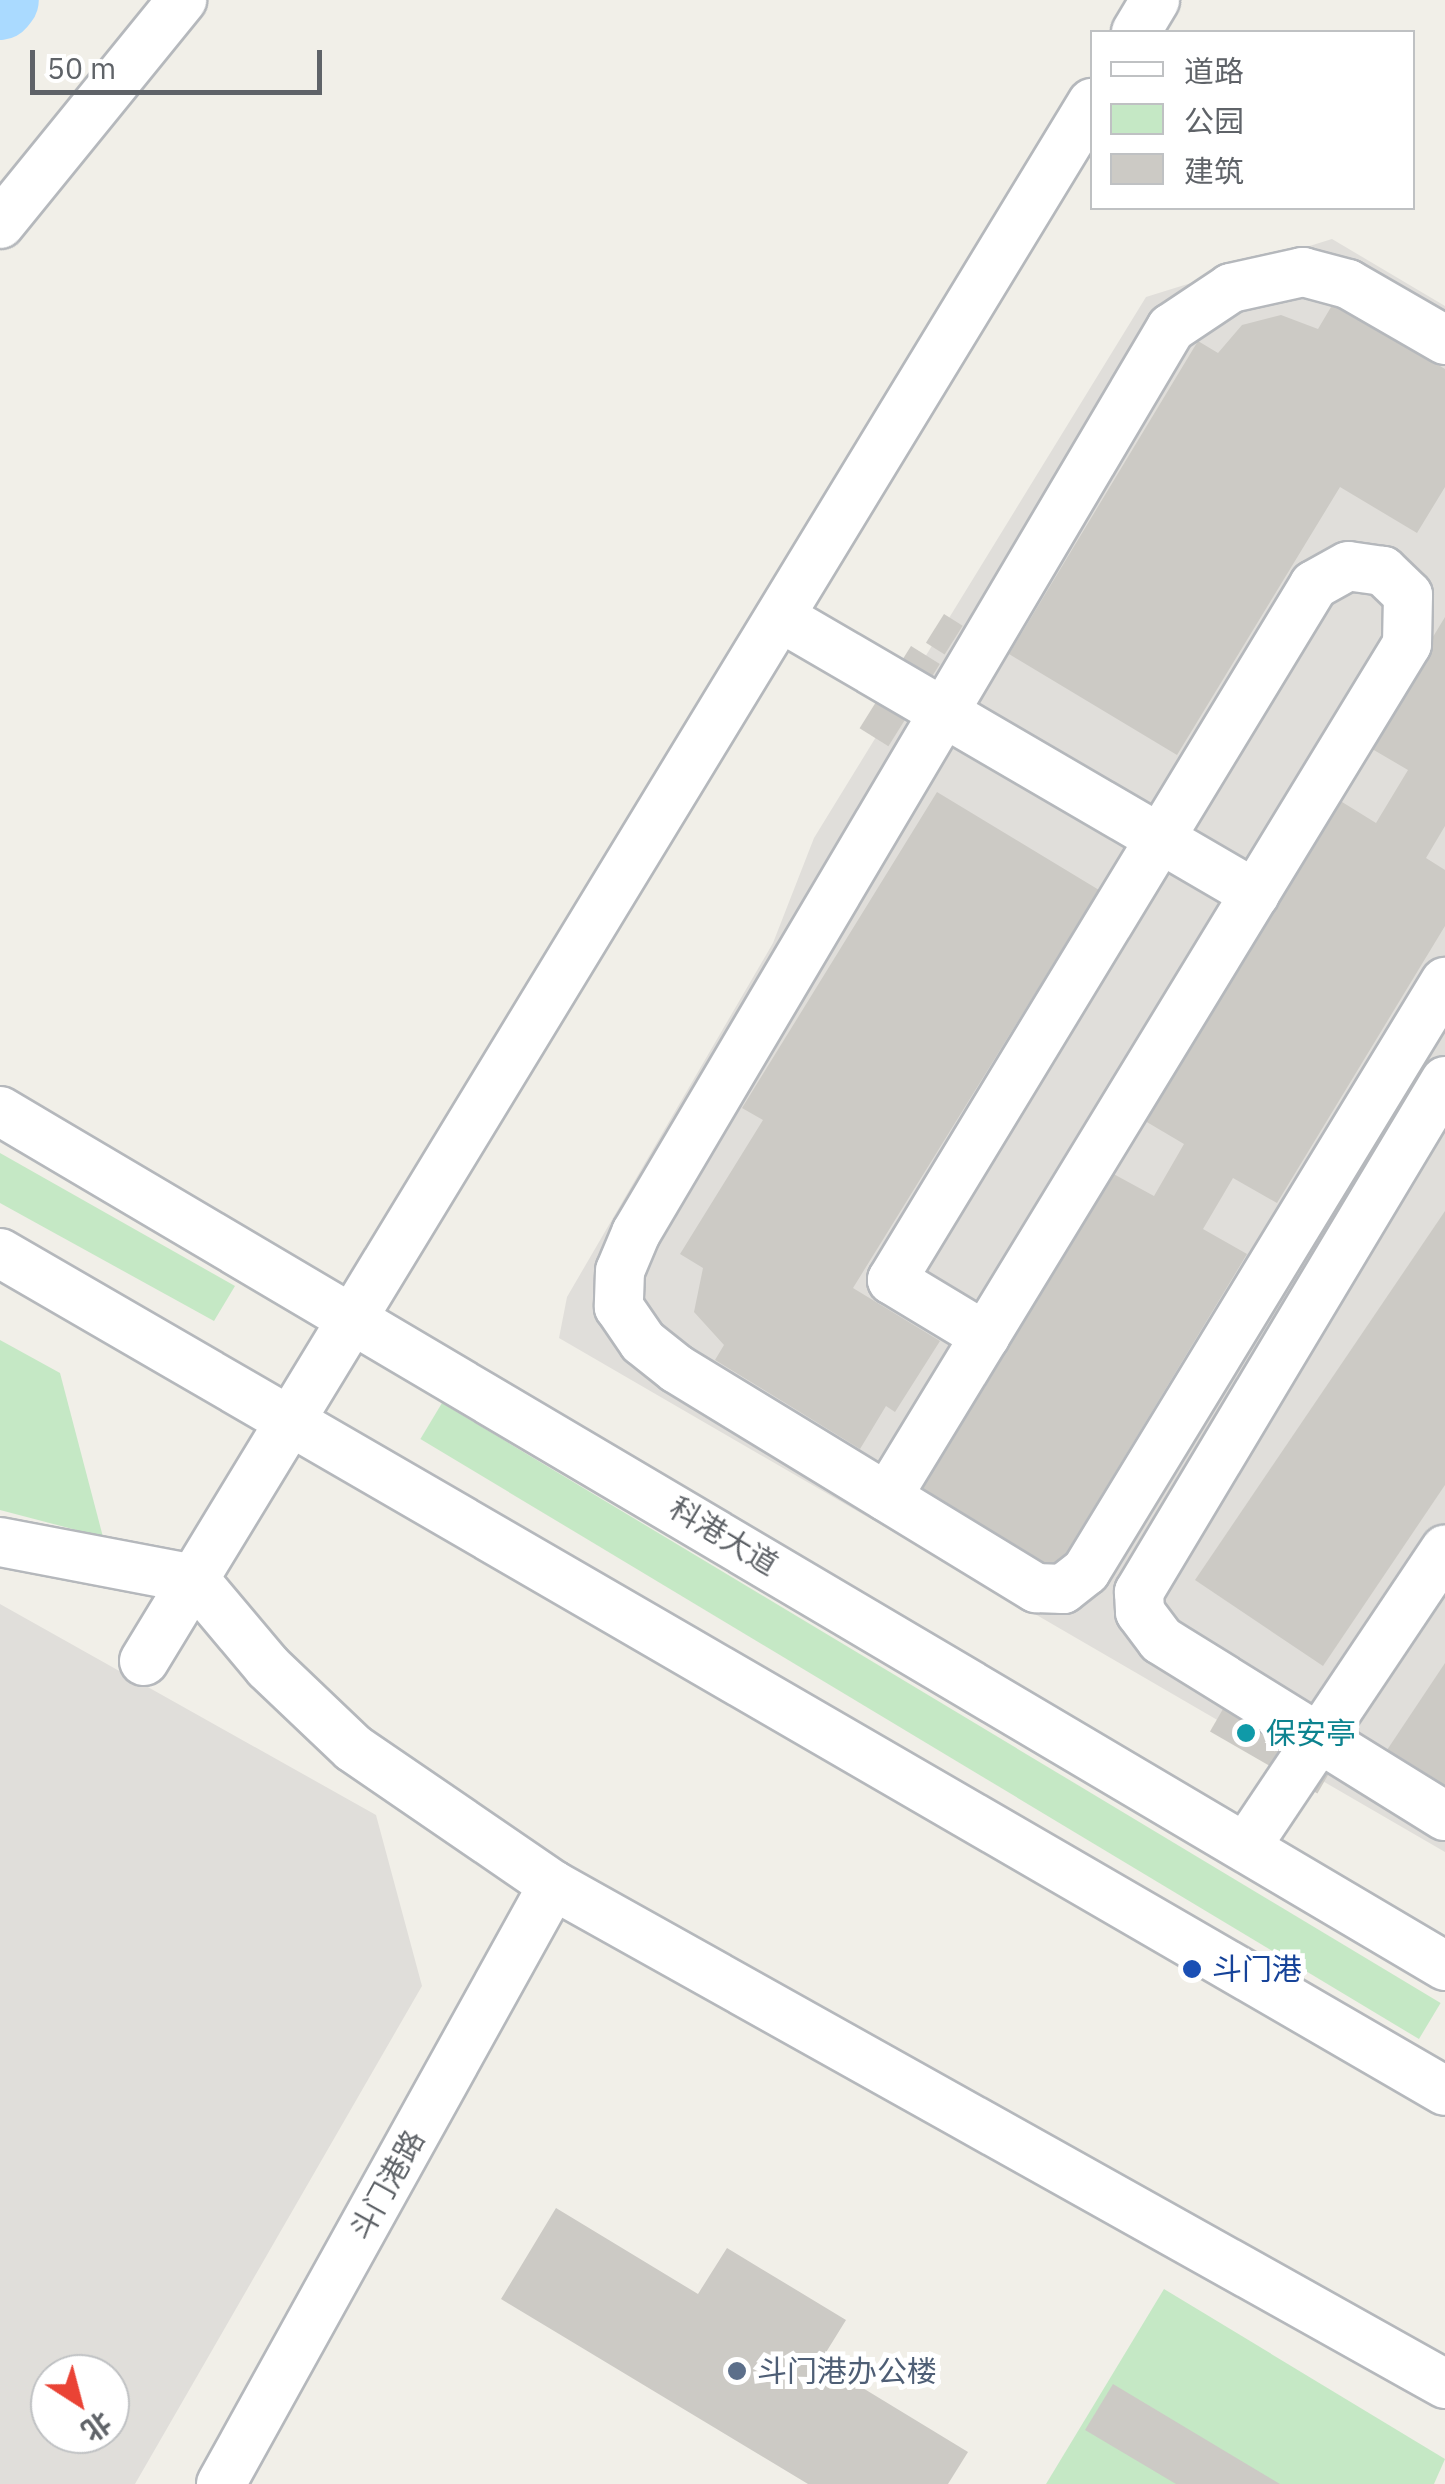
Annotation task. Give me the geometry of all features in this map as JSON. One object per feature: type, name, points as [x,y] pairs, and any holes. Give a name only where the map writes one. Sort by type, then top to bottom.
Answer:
[{"type":"street","points":[[0,224],[182,0]]},
{"type":"street","points":[[1137,30],[1156,0]]},
{"type":"street","points":[[144,1660],[1090,106]]},
{"type":"street","points":[[1445,340],[1348,284],[1303,272],[1254,279],[1188,312],[1172,328],[636,1233],[618,1290],[630,1326],[658,1356],[1036,1588],[1076,1581],[1445,982]]},
{"type":"street","points":[[887,1497],[986,1336],[1407,644],[1413,611],[1384,571],[1348,566],[1314,585],[892,1280],[986,1336]]},
{"type":"street","points":[[780,617],[1255,894]]},
{"type":"street","points":[[1445,1081],[1139,1592],[1140,1612],[1161,1640],[1445,1816]]},
{"type":"street","name":"科港大道","points":[[0,1110],[354,1316],[1445,1966]]},
{"type":"street","points":[[0,1254],[1445,2091]]},
{"type":"street","points":[[0,1542],[194,1579],[268,1668],[353,1748],[554,1885],[1445,2384]]},
{"type":"street","points":[[1246,1848],[1445,1550]]},
{"type":"street","name":"斗门港路","points":[[222,2484],[554,1885]]},
{"type":"shaded area","points":[[1332,239],[1445,306],[1445,1852],[559,1338],[567,1297],[773,943],[814,838],[1146,297]]},
{"type":"shaded area","points":[[0,1604],[376,1815],[422,1986],[135,2484],[0,2484]]},
{"type":"green space","points":[[0,1153],[235,1286],[214,1321],[0,1203]]},
{"type":"green space","points":[[0,1340],[60,1373],[103,1537],[0,1510]]},
{"type":"green space","points":[[442,1403],[1441,2003],[1419,2039],[420,1439]]},
{"type":"green space","points":[[1164,2289],[1445,2459],[1434,2484],[1046,2484]]},
{"type":"building","points":[[1334,302],[1445,369],[1445,487],[1417,533],[1340,487],[1177,755],[1009,654],[1198,341],[1218,353],[1242,325],[1281,315],[1318,329]]},
{"type":"building","points":[[944,614],[963,626],[945,654],[926,643]]},
{"type":"building","points":[[1445,617],[1445,826],[1426,858],[1445,870],[1445,926],[1277,1203],[1233,1178],[1203,1229],[1247,1254],[1055,1572],[916,1489],[1108,1171],[1154,1196],[1184,1144],[1140,1118],[1334,797],[1376,823],[1408,770],[1367,746]]},
{"type":"building","points":[[911,646],[940,664],[888,746],[860,728]]},
{"type":"building","points":[[937,792],[1099,890],[853,1288],[940,1341],[895,1412],[886,1406],[860,1449],[715,1360],[724,1345],[694,1312],[703,1268],[680,1254],[763,1120],[742,1108]]},
{"type":"building","points":[[1445,1211],[1445,1485],[1323,1666],[1195,1580]]},
{"type":"building","points":[[1445,1663],[1445,1802],[1381,1759]]},
{"type":"building","points":[[1227,1702],[1334,1764],[1317,1793],[1210,1731]]},
{"type":"building","points":[[556,2208],[698,2294],[727,2248],[846,2320],[820,2362],[968,2452],[948,2484],[808,2484],[501,2299]]},
{"type":"building","points":[[1113,2384],[1280,2484],[1176,2484],[1085,2430]]},
{"type":"waterway","points":[[0,5],[4,0]]},
{"type":"place","name":"保安亭","points":[[1246,1733]]},
{"type":"place","name":"斗门港","points":[[1192,1969]]},
{"type":"place","name":"斗门港办公楼","points":[[737,2371]]}]
